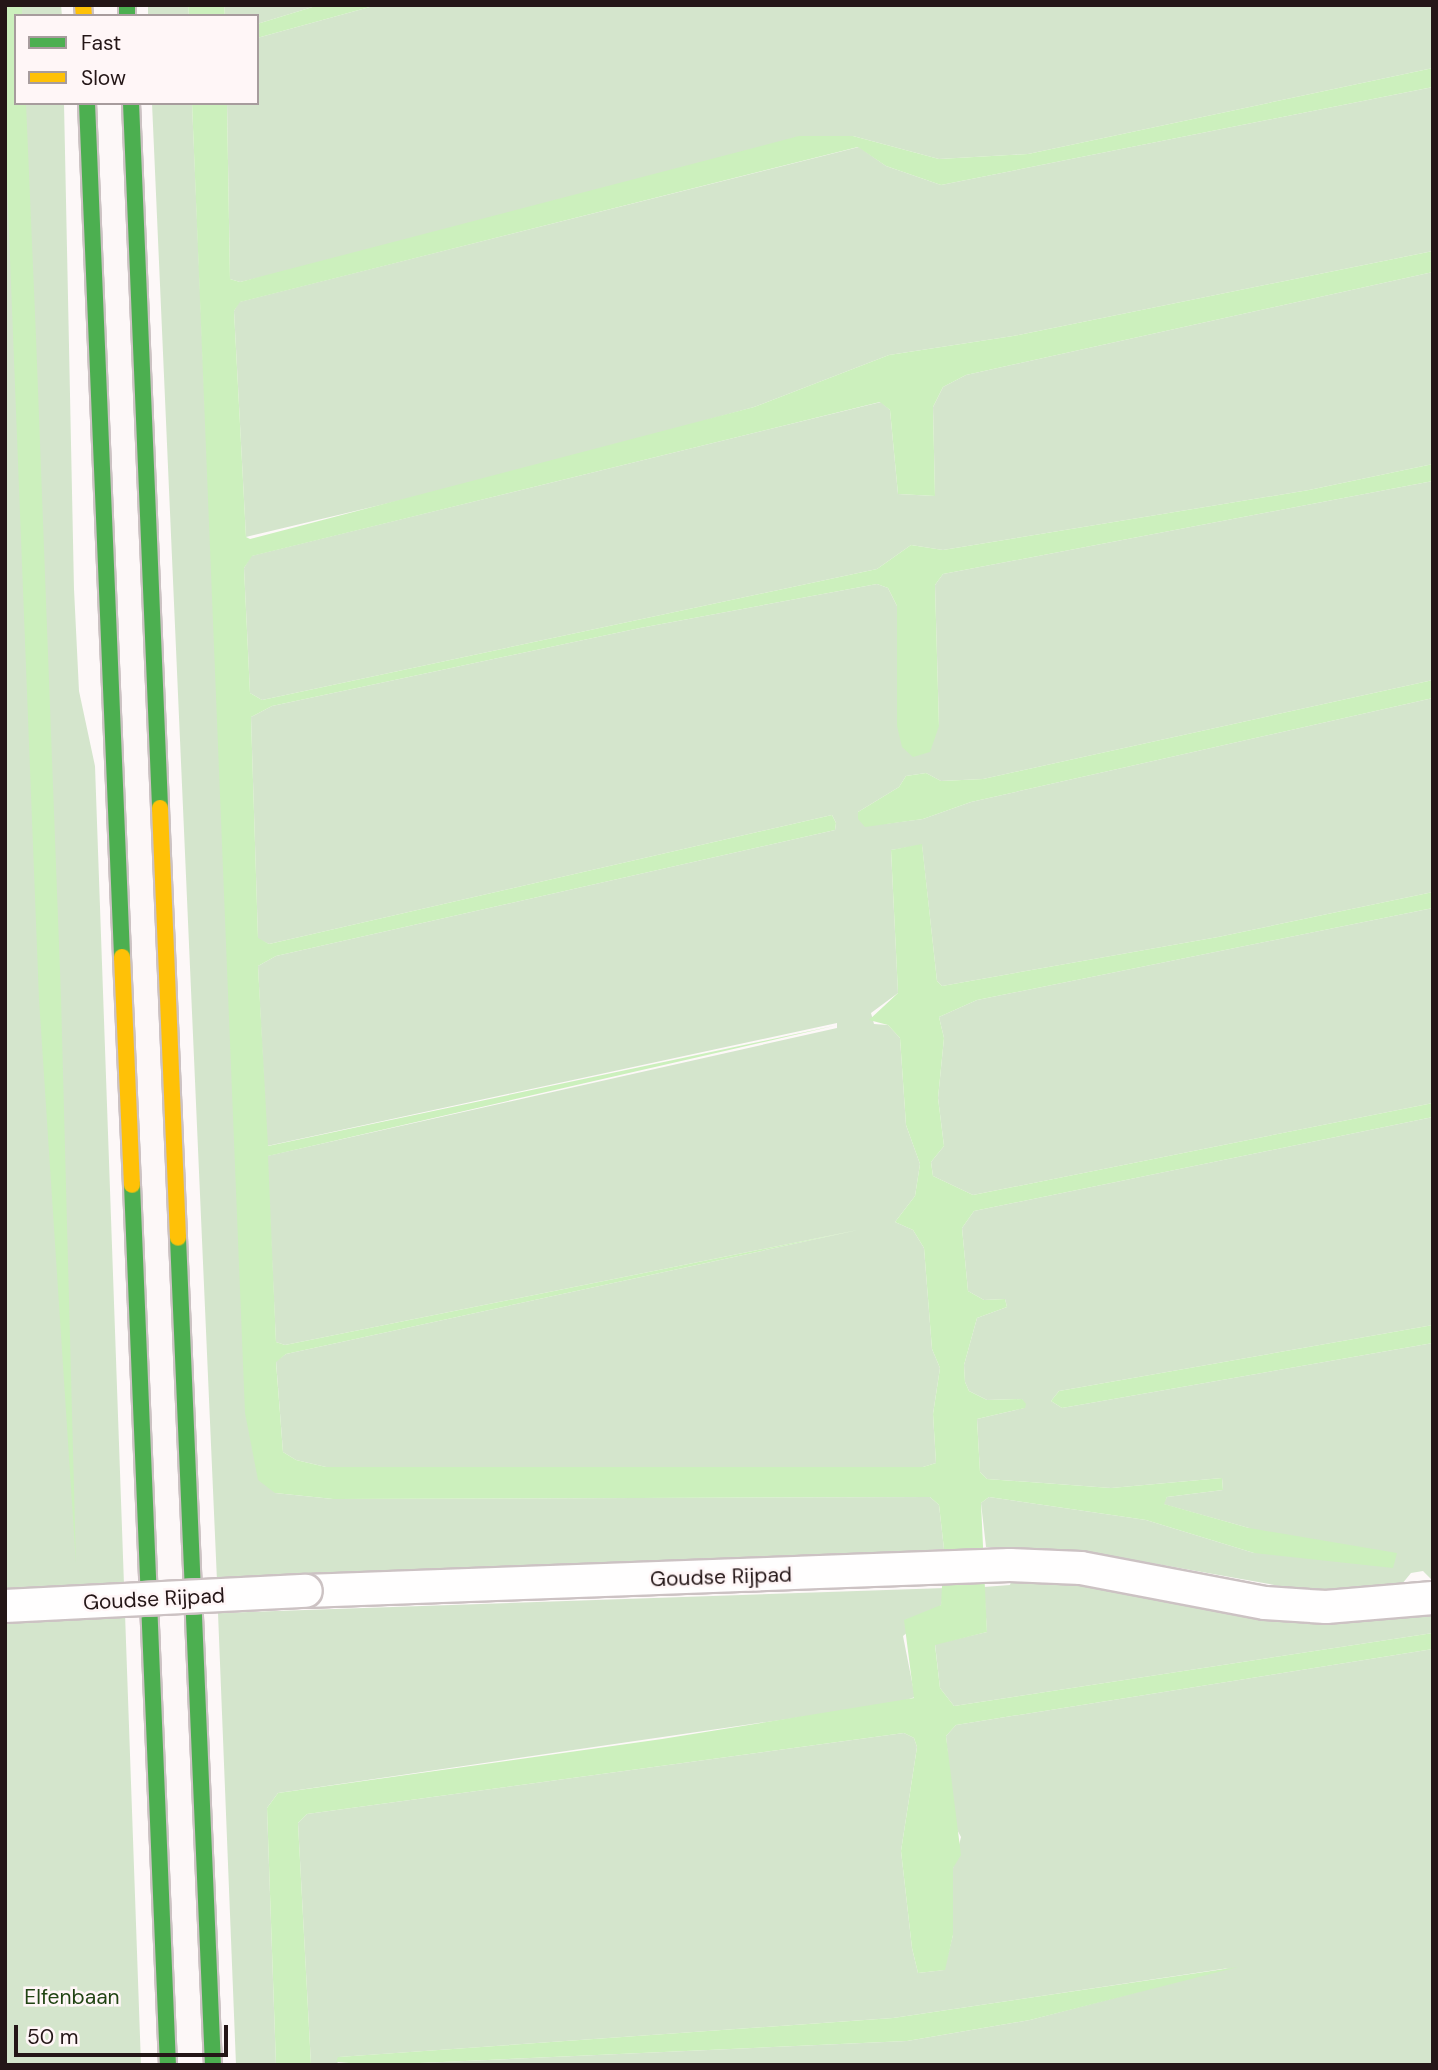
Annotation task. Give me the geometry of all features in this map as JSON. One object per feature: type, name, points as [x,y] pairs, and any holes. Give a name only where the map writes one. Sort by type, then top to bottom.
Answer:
[{"type":"highway","points":[[87,105],[168,2065]]},
{"type":"highway","points":[[131,105],[213,2065]]},
{"type":"street","name":"Goudse Rijpad","points":[[5,1606],[306,1591],[1010,1565],[1081,1568],[1290,1605],[1326,1607],[1433,1598]]},
{"type":"green space","name":"Elfenbaan","points":[[5,5],[61,5],[62,14],[14,14],[14,105],[64,105],[74,589],[79,691],[95,766],[141,2065],[5,2065]]},
{"type":"green space","points":[[148,5],[188,5],[189,14],[148,14]]},
{"type":"green space","points":[[224,5],[319,5],[259,23],[259,14],[225,14]]},
{"type":"green space","points":[[377,5],[1433,5],[1433,68],[1028,154],[939,159],[853,136],[240,282],[230,279],[227,105],[259,105],[259,37]]},
{"type":"green space","points":[[1433,87],[1433,251],[1013,336],[889,355],[754,407],[519,472],[246,537],[234,311],[239,302],[859,147],[886,166],[941,185]]},
{"type":"green space","points":[[152,105],[192,105],[225,876],[275,1493],[333,1499],[930,1497],[939,1505],[944,1549],[737,1563],[217,1581]]},
{"type":"green space","points":[[1433,272],[1433,464],[1309,490],[943,550],[911,545],[877,569],[262,700],[250,693],[244,568],[251,556],[881,402],[890,410],[898,494],[935,496],[933,407],[943,387],[966,375]]},
{"type":"green space","points":[[1433,481],[1433,680],[983,779],[941,781],[926,773],[906,776],[899,787],[858,812],[884,824],[923,819],[971,802],[1433,698],[1433,892],[1218,937],[942,986],[937,981],[922,845],[891,850],[898,993],[871,1013],[874,1024],[888,1025],[900,1038],[906,1125],[920,1164],[915,1196],[895,1222],[913,1230],[924,1248],[932,1349],[940,1368],[933,1414],[936,1463],[923,1467],[326,1467],[296,1460],[283,1452],[276,1361],[286,1354],[858,1230],[285,1345],[276,1342],[267,1156],[837,1028],[837,1023],[267,1146],[258,966],[276,956],[835,830],[836,823],[832,815],[269,944],[258,939],[251,717],[272,706],[640,628],[877,584],[888,588],[897,606],[897,726],[939,726],[935,585],[943,574]]},
{"type":"green space","points":[[1433,908],[1433,1103],[973,1195],[933,1176],[931,1162],[944,1146],[938,1098],[944,1038],[939,1017],[977,1000]]},
{"type":"green space","points":[[1433,1117],[1433,1325],[1059,1391],[1051,1401],[1062,1408],[1433,1343],[1433,1581],[1423,1571],[1411,1573],[1397,1590],[1330,1595],[1112,1556],[986,1547],[981,1503],[989,1497],[1146,1520],[1254,1553],[1249,1528],[1163,1504],[1167,1497],[1223,1490],[1222,1478],[1111,1488],[987,1479],[980,1472],[977,1419],[1024,1408],[1022,1399],[987,1400],[969,1391],[965,1382],[964,1365],[977,1318],[1007,1307],[1005,1299],[984,1300],[968,1291],[962,1228],[974,1211]]},
{"type":"green space","points":[[1012,1578],[1433,1609],[1433,1633],[954,1706],[940,1688],[935,1644],[987,1632],[984,1587],[1010,1585]]},
{"type":"green space","points":[[945,1588],[941,1605],[903,1636],[915,1697],[897,1703],[278,1793],[267,1808],[276,2065],[236,2065],[218,1613]]},
{"type":"green space","points":[[1433,1649],[1433,2065],[375,2065],[907,2041],[1030,2020],[1229,1968],[893,2018],[339,2057],[337,2065],[311,2065],[298,1823],[307,1814],[904,1733],[914,1738],[917,1747],[901,1851],[912,1948],[918,1973],[944,1970],[953,1935],[953,1868],[961,1837],[954,1824],[946,1736],[956,1725]]},
{"type":"shaded area","points":[[5,5],[22,5],[22,14],[14,14],[14,105],[26,105],[36,337],[61,997],[76,1564],[39,999],[5,130]]},
{"type":"shaded area","points":[[188,5],[224,5],[225,14],[189,14]]},
{"type":"shaded area","points":[[319,5],[377,5],[259,37],[259,23]]},
{"type":"shaded area","points":[[1433,68],[1433,87],[941,185],[886,166],[858,147],[240,302],[234,311],[246,537],[250,539],[754,407],[889,355],[1013,336],[1433,251],[1433,272],[966,375],[943,387],[933,407],[935,496],[898,494],[890,410],[880,402],[252,556],[244,568],[250,693],[262,700],[877,569],[911,545],[943,550],[1309,490],[1433,464],[1433,481],[943,574],[935,585],[939,726],[930,752],[913,757],[902,747],[897,726],[897,606],[888,588],[877,584],[640,628],[272,706],[251,717],[258,938],[269,944],[832,815],[836,823],[835,830],[276,956],[258,966],[268,1146],[838,1025],[268,1156],[276,1342],[285,1345],[858,1230],[286,1354],[276,1362],[283,1452],[296,1460],[326,1467],[923,1467],[936,1463],[933,1414],[940,1368],[932,1349],[924,1248],[913,1230],[895,1222],[915,1196],[920,1164],[906,1125],[900,1038],[888,1025],[869,1020],[898,993],[891,850],[922,844],[937,981],[942,986],[1218,937],[1433,892],[1433,908],[977,1000],[939,1017],[944,1038],[938,1098],[944,1146],[931,1162],[933,1176],[973,1195],[1433,1103],[1433,1117],[974,1211],[962,1228],[968,1291],[984,1300],[1005,1299],[1007,1307],[977,1318],[964,1365],[965,1382],[969,1391],[987,1400],[1022,1399],[1026,1404],[1025,1408],[977,1419],[980,1472],[987,1479],[1111,1488],[1222,1478],[1223,1490],[1167,1497],[1164,1504],[1249,1528],[1397,1553],[1393,1568],[1254,1553],[1146,1520],[989,1497],[981,1503],[987,1632],[935,1645],[940,1688],[954,1706],[1433,1633],[1433,1649],[956,1725],[946,1736],[961,1855],[953,1868],[953,1935],[945,1970],[918,1973],[912,1948],[901,1851],[917,1747],[914,1738],[904,1733],[307,1814],[298,1823],[311,2065],[276,2065],[267,1808],[278,1793],[662,1739],[914,1698],[904,1620],[941,1605],[944,1549],[939,1505],[930,1497],[333,1499],[275,1493],[258,1480],[245,1413],[192,105],[227,105],[230,279],[240,282],[799,136],[853,136],[939,159],[1028,154]]},
{"type":"shaded area","points":[[1433,680],[1433,698],[971,802],[923,819],[865,827],[858,819],[858,812],[899,787],[906,776],[926,773],[941,781],[983,779]]},
{"type":"shaded area","points":[[1433,1325],[1433,1343],[1062,1408],[1051,1401],[1059,1391]]},
{"type":"shaded area","points":[[1238,1967],[1030,2020],[907,2041],[375,2065],[336,2062],[338,2057],[893,2018]]},
{"type":"traffic: fast","points":[[127,5],[127,14]]},
{"type":"traffic: fast","points":[[87,105],[122,957]]},
{"type":"traffic: fast","points":[[131,105],[160,808]]},
{"type":"traffic: fast","points":[[132,1185],[168,2065]]},
{"type":"traffic: fast","points":[[178,1238],[213,2065]]},
{"type":"traffic: slow","points":[[83,5],[84,14]]},
{"type":"traffic: slow","points":[[160,808],[178,1238]]},
{"type":"traffic: slow","points":[[122,957],[132,1185]]}]
